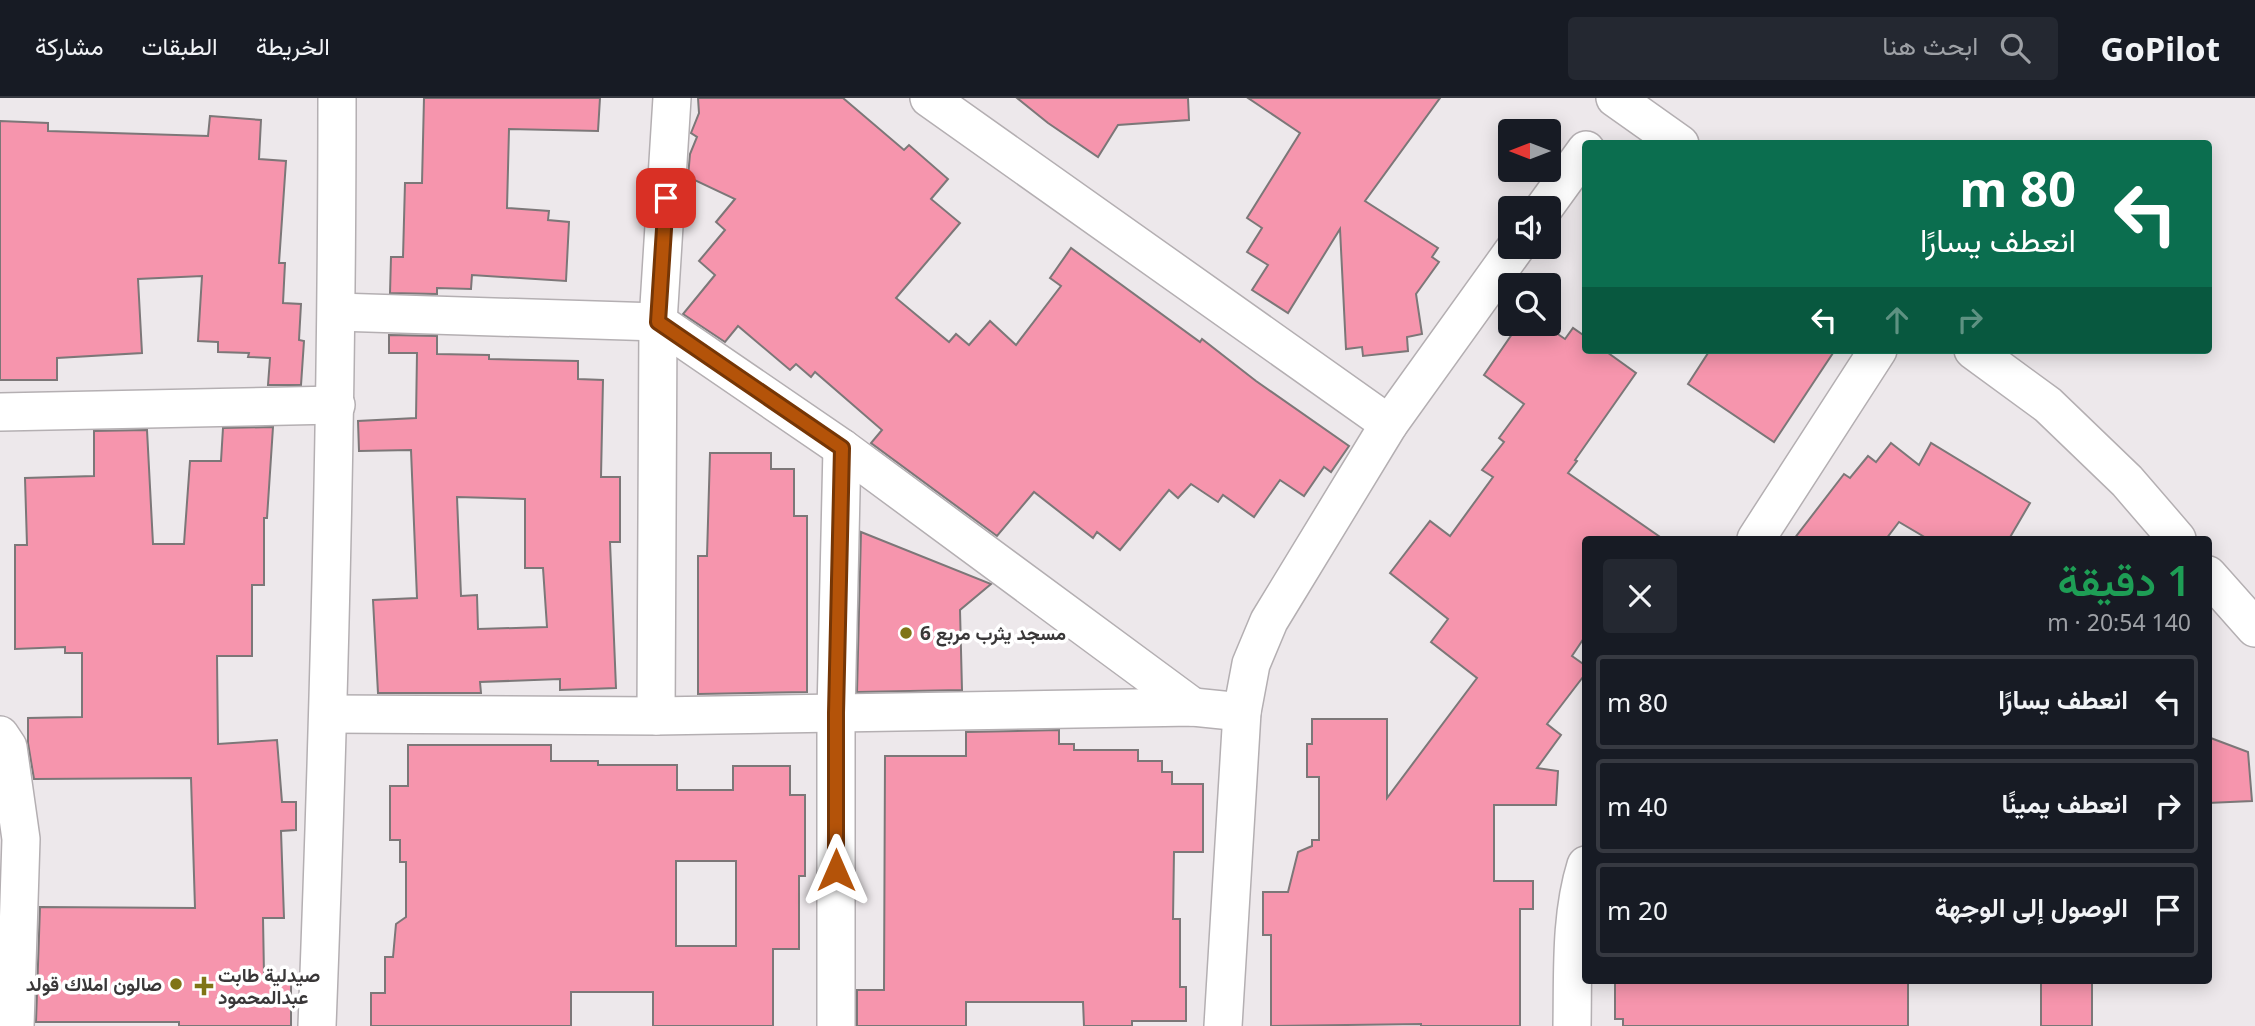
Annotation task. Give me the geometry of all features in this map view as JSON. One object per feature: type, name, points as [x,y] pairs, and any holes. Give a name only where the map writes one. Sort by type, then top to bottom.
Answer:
[{"type":"street","points":[[317,1026],[329,714],[336,405],[337,98]]},
{"type":"street","points":[[656,716],[658,322],[672,98]]},
{"type":"street","points":[[929,98],[1389,424]]},
{"type":"street","points":[[1592,140],[1617,100],[1673,140]]},
{"type":"street","points":[[1553,196],[1582,156]]},
{"type":"street","points":[[1223,1026],[1242,712],[1251,664],[1269,621],[1389,424],[1507,259]]},
{"type":"street","points":[[337,312],[658,322],[842,448],[1193,707]]},
{"type":"street","points":[[1758,536],[1875,354]]},
{"type":"street","points":[[1978,354],[2048,405],[2127,481],[2174,536]]},
{"type":"street","points":[[0,412],[336,405]]},
{"type":"street","points":[[836,1026],[836,713],[842,448]]},
{"type":"street","points":[[2212,580],[2255,628]]},
{"type":"street","points":[[329,714],[656,716],[1193,707],[1242,712]]},
{"type":"street","points":[[0,735],[8,747],[21,839],[15,1026]]},
{"type":"street","points":[[1572,1026],[1573,952],[1582,876]]},
{"type":"building","points":[[424,98],[600,98],[598,131],[509,129],[507,208],[549,211],[548,220],[569,222],[566,281],[472,275],[471,289],[437,288],[437,294],[390,293],[391,257],[403,257],[405,183],[422,183]]},
{"type":"building","points":[[698,98],[843,98],[904,150],[909,145],[948,179],[931,199],[960,223],[896,298],[949,342],[956,334],[969,345],[990,321],[1016,345],[1061,286],[1050,278],[1071,248],[1349,446],[1331,472],[1324,467],[1304,496],[1280,480],[1254,517],[1223,495],[1218,502],[1191,484],[1178,498],[1169,490],[1120,550],[1097,532],[1093,538],[1034,492],[997,536],[871,443],[882,430],[815,372],[811,377],[796,364],[790,370],[738,326],[725,342],[683,314],[715,275],[699,261],[725,230],[716,222],[735,199],[688,177],[690,154],[697,137],[691,133],[699,113]]},
{"type":"building","points":[[1017,98],[1188,98],[1189,120],[1118,125],[1098,157]]},
{"type":"building","points":[[1248,98],[1440,98],[1365,201],[1438,248],[1432,257],[1439,262],[1416,294],[1422,334],[1407,337],[1408,351],[1363,356],[1362,347],[1346,349],[1340,229],[1288,313],[1252,290],[1268,265],[1247,252],[1262,228],[1247,218],[1300,133]]},
{"type":"building","points":[[210,116],[261,120],[259,159],[286,161],[279,263],[285,263],[283,303],[301,304],[299,340],[304,341],[301,385],[268,385],[270,358],[248,357],[249,353],[218,352],[218,342],[198,341],[202,276],[138,279],[142,353],[57,358],[57,380],[0,380],[0,121],[48,123],[48,131],[208,136]]},
{"type":"building","points":[[1573,328],[1582,334],[1582,354],[1610,354],[1636,373],[1568,473],[1659,536],[1582,536],[1582,641],[1572,656],[1582,663],[1582,678],[1547,724],[1561,735],[1537,768],[1558,771],[1556,805],[1494,805],[1494,881],[1533,881],[1533,909],[1520,909],[1520,1026],[1271,1026],[1271,935],[1263,935],[1263,892],[1288,892],[1298,852],[1312,846],[1312,840],[1319,840],[1319,777],[1307,777],[1307,744],[1312,744],[1312,719],[1387,719],[1387,798],[1477,678],[1431,642],[1448,619],[1390,573],[1430,521],[1450,536],[1493,477],[1482,470],[1504,442],[1499,438],[1524,404],[1484,375],[1511,336],[1561,336],[1565,339]]},
{"type":"building","points":[[389,335],[437,336],[437,354],[489,355],[489,359],[578,361],[578,379],[603,380],[601,477],[620,477],[620,542],[610,542],[616,688],[560,690],[560,679],[480,682],[481,693],[378,693],[373,600],[417,598],[411,450],[359,451],[358,421],[416,418],[417,353],[389,353]],"holes":[[[457,497],[525,499],[525,568],[543,568],[547,627],[478,629],[477,595],[461,596]]]},
{"type":"building","points":[[1707,354],[1832,354],[1774,442],[1688,384]]},
{"type":"building","points":[[273,427],[267,518],[264,518],[264,585],[252,585],[252,656],[217,656],[218,744],[277,740],[282,802],[296,802],[296,830],[281,831],[284,918],[263,918],[264,975],[291,975],[291,1026],[179,1026],[179,1022],[36,1022],[40,907],[195,908],[191,778],[34,779],[28,743],[28,718],[82,717],[82,653],[65,653],[65,647],[15,649],[15,545],[27,545],[25,478],[94,476],[94,431],[147,430],[153,544],[184,544],[190,461],[221,461],[223,428]]},
{"type":"building","points":[[1891,443],[1919,465],[1931,443],[2030,503],[2011,536],[1923,536],[1899,522],[1888,536],[1796,536],[1844,474],[1850,478],[1868,456],[1876,462]]},
{"type":"building","points":[[710,453],[771,453],[771,469],[794,469],[794,516],[807,516],[807,692],[698,694],[698,556],[707,556]]},
{"type":"building","name":"مسجد يثرب مربع 6","points":[[861,532],[991,584],[960,610],[962,690],[857,692]]},
{"type":"building","points":[[1059,730],[1059,744],[1074,744],[1074,750],[1138,750],[1138,761],[1162,761],[1162,772],[1172,772],[1172,784],[1203,784],[1203,852],[1174,852],[1173,919],[1180,919],[1180,987],[1186,987],[1186,1021],[1132,1021],[1132,1026],[1084,1026],[1083,1002],[966,1002],[966,1026],[857,1026],[857,990],[884,990],[885,756],[966,756],[966,732]]},
{"type":"building","points":[[2212,738],[2248,752],[2252,801],[2212,803]]},
{"type":"building","points":[[408,745],[551,745],[551,761],[598,761],[598,765],[677,765],[677,790],[733,790],[733,766],[790,766],[790,795],[805,795],[805,876],[799,876],[799,949],[773,949],[773,1026],[653,1026],[653,992],[571,992],[571,1026],[371,1026],[371,993],[385,993],[385,957],[393,957],[396,924],[406,917],[406,862],[400,862],[400,840],[390,840],[390,786],[408,786]],"holes":[[[676,861],[736,861],[736,946],[676,946]]]},
{"type":"building","points":[[1615,984],[1908,984],[1908,1026],[1623,1026],[1623,1019],[1615,1019]]},
{"type":"building","points":[[2041,984],[2092,984],[2092,1026],[2041,1026]]},
{"type":"place","name":"مسجد يثرب مربع 6","points":[[906,633]]},
{"type":"place","name":"صالون املاك قولد","points":[[176,984]]},
{"type":"place","name":"صيدلية طابت عبدالمحمود","points":[[204,986]]},
{"type":"route","points":[[666,198],[658,322],[842,448],[836,713],[836,870]]}]
